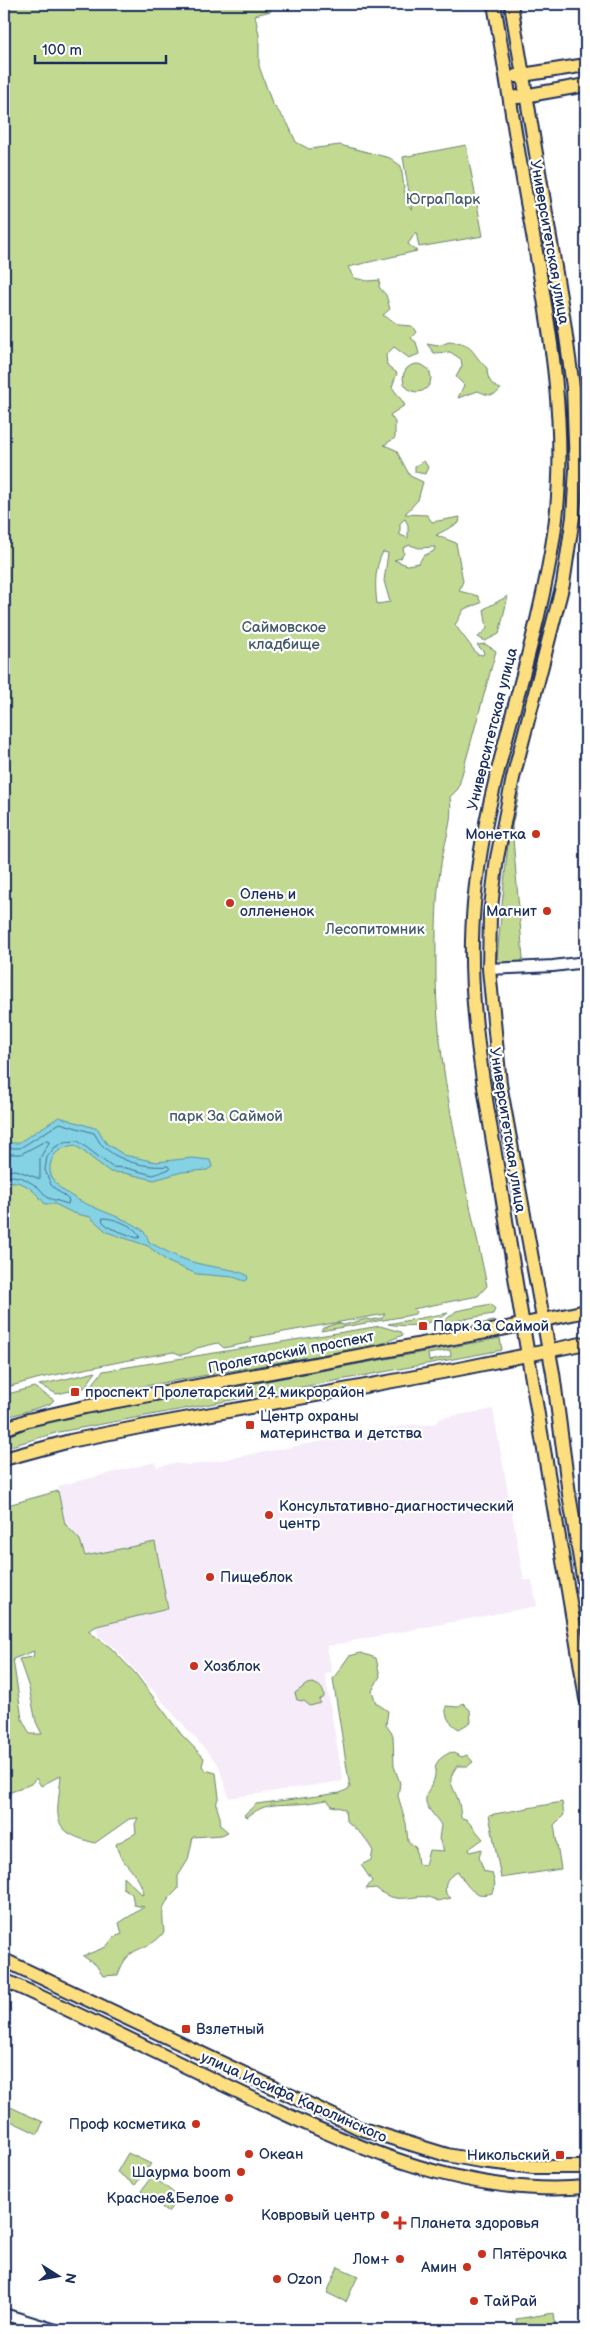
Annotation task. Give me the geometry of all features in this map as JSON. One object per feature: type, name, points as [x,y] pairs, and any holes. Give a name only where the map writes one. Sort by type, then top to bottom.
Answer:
[{"type":"main road","name":"Университетская улица","points":[[511,6],[581,424],[570,546],[558,605],[514,778],[497,858],[490,915],[489,969],[500,1084],[548,1350],[586,1595]]},
{"type":"main road","name":"Университетская улица","points":[[494,8],[553,358],[560,468],[554,533],[541,600],[488,808],[480,852],[472,930],[472,973],[477,1031],[523,1325],[586,1699]]},
{"type":"main road","points":[[506,78],[586,65]]},
{"type":"main road","points":[[508,98],[586,85]]},
{"type":"main road","name":"Пролетарский проспект","points":[[4,1429],[28,1420],[85,1407],[523,1325],[586,1311]]},
{"type":"main road","points":[[4,1460],[26,1452],[123,1430],[586,1344]]},
{"type":"main road","name":"улица Иосифа Каролинского","points":[[4,1960],[359,2128],[448,2155],[472,2160],[534,2167],[586,2167]]},
{"type":"main road","name":"улица Иосифа Каролинского","points":[[4,1980],[295,2119],[366,2149],[429,2170],[472,2180],[532,2187],[586,2187]]},
{"type":"street","points":[[489,969],[553,966],[586,962]]},
{"type":"street","points":[[4,2314],[56,2330]]},
{"type":"shaded area","points":[[493,1409],[524,1580],[532,1580],[537,1606],[327,1646],[332,1672],[325,1674],[343,1781],[229,1798],[218,1764],[114,1647],[98,1636],[97,1626],[168,1609],[155,1542],[85,1556],[80,1540],[65,1524],[58,1486],[155,1462],[157,1467],[174,1463],[189,1465],[205,1463],[414,1424],[421,1426],[436,1423],[441,1418]]},
{"type":"green space","name":"парк За Саймой","points":[[4,4],[272,4],[271,11],[255,15],[259,35],[259,66],[272,103],[288,124],[296,142],[309,149],[340,145],[390,158],[401,166],[406,202],[412,211],[403,157],[466,145],[483,236],[419,247],[416,232],[408,244],[417,251],[348,267],[354,278],[368,281],[380,280],[379,287],[386,295],[390,309],[383,315],[399,325],[412,326],[416,332],[411,338],[416,342],[419,354],[409,358],[394,347],[386,355],[387,365],[397,373],[392,387],[405,405],[390,415],[395,422],[395,438],[384,445],[396,450],[410,476],[423,482],[418,500],[405,514],[427,515],[432,522],[460,517],[459,523],[436,535],[456,543],[463,581],[459,591],[478,596],[481,603],[464,609],[455,625],[477,654],[483,655],[484,652],[477,645],[485,644],[496,651],[458,789],[450,797],[451,816],[441,861],[436,926],[436,980],[442,1057],[455,1134],[487,1286],[478,1296],[413,1309],[416,1311],[415,1314],[406,1316],[321,1331],[323,1328],[338,1323],[344,1325],[366,1319],[382,1318],[385,1314],[250,1338],[252,1342],[224,1348],[218,1343],[197,1348],[181,1355],[174,1352],[144,1357],[40,1378],[4,1388]],"holes":[[[405,519],[408,525],[408,538],[400,535],[400,523]],[[410,545],[419,548],[435,547],[434,551],[423,556],[419,563],[407,565],[394,560],[401,558],[404,553],[403,548]],[[383,552],[388,553],[384,581],[390,602],[377,604],[376,578]]]},
{"type":"green space","points":[[449,342],[464,345],[472,350],[487,368],[490,381],[501,389],[493,395],[478,391],[458,398],[464,385],[456,377],[462,366],[461,359],[450,352],[434,353],[427,344],[438,346]]},
{"type":"green space","points":[[417,364],[427,368],[431,378],[427,388],[417,392],[407,388],[403,378],[407,368]]},
{"type":"green space","points":[[424,461],[428,467],[425,474],[415,472],[415,466]]},
{"type":"green space","points":[[508,596],[499,634],[485,641],[478,637],[487,629],[484,609]]},
{"type":"green space","points":[[520,788],[512,826],[523,958],[519,965],[502,965],[497,957],[508,843]]},
{"type":"green space","points":[[491,1304],[495,1309],[493,1314],[442,1323],[456,1311]]},
{"type":"green space","points":[[448,1313],[420,1325],[403,1326],[388,1324]]},
{"type":"green space","points":[[495,1321],[496,1326],[465,1330],[441,1330]]},
{"type":"green space","points":[[380,1326],[401,1332],[403,1335],[378,1345],[111,1392],[89,1393],[88,1390],[103,1371]]},
{"type":"green space","points":[[500,1338],[502,1350],[59,1432],[4,1448],[4,1435],[54,1420]],"holes":[[[450,1350],[451,1356],[429,1361],[428,1354]]]},
{"type":"green space","points":[[96,1372],[84,1388],[57,1394],[39,1385]]},
{"type":"green space","points":[[34,1387],[54,1400],[50,1404],[4,1418],[4,1395]]},
{"type":"green space","points":[[58,1491],[65,1524],[80,1540],[85,1556],[155,1542],[168,1609],[97,1626],[88,1631],[111,1648],[135,1673],[181,1734],[204,1758],[202,1766],[205,1770],[216,1773],[219,1797],[217,1808],[221,1821],[220,1825],[228,1832],[222,1835],[193,1837],[188,1860],[178,1876],[178,1889],[163,1909],[164,1932],[151,1944],[127,1957],[118,1975],[103,1976],[96,1965],[83,1956],[106,1947],[114,1937],[122,1934],[119,1923],[144,1907],[134,1905],[132,1894],[123,1888],[123,1876],[143,1895],[139,1881],[121,1858],[116,1844],[136,1833],[135,1824],[138,1818],[129,1819],[95,1843],[69,1833],[62,1827],[58,1811],[61,1775],[41,1786],[36,1778],[31,1784],[4,1795],[4,1506]],"holes":[[[34,1651],[33,1657],[19,1659],[29,1688],[36,1722],[42,1734],[30,1734],[22,1719],[13,1659]]]},
{"type":"green space","points":[[361,1653],[376,1658],[380,1676],[372,1691],[376,1703],[388,1711],[386,1725],[393,1735],[394,1766],[400,1783],[398,1796],[406,1823],[408,1841],[416,1848],[418,1864],[425,1865],[429,1850],[444,1851],[439,1839],[441,1825],[428,1808],[426,1802],[437,1763],[451,1752],[462,1757],[467,1755],[473,1762],[468,1766],[457,1766],[452,1775],[451,1782],[459,1802],[461,1818],[466,1819],[483,1839],[469,1849],[470,1852],[482,1849],[479,1857],[484,1871],[492,1873],[495,1884],[492,1893],[476,1893],[468,1886],[458,1872],[449,1878],[445,1886],[446,1894],[451,1898],[438,1901],[423,1897],[393,1897],[376,1888],[366,1889],[372,1881],[361,1865],[371,1860],[373,1851],[365,1838],[346,1820],[345,1809],[332,1806],[327,1800],[304,1804],[270,1806],[259,1809],[247,1817],[244,1815],[256,1804],[340,1793],[350,1788],[333,1679],[349,1656]]},
{"type":"green space","points":[[312,1683],[321,1688],[324,1697],[319,1700],[321,1703],[310,1706],[304,1701],[297,1700],[295,1693],[307,1684]]},
{"type":"green space","points":[[463,1703],[470,1710],[471,1722],[459,1729],[448,1720],[446,1706],[458,1707]]},
{"type":"green space","points":[[562,1802],[564,1815],[554,1825],[561,1869],[501,1878],[489,1815]]},
{"type":"green space","points":[[4,2104],[43,2122],[38,2134],[4,2118]]},
{"type":"green space","points":[[128,2153],[151,2164],[135,2185],[117,2172]]},
{"type":"green space","points":[[152,2176],[179,2197],[168,2212],[141,2191]]},
{"type":"green space","points":[[338,2267],[358,2276],[346,2302],[327,2293]]},
{"type":"green space","points":[[554,2313],[556,2330],[518,2330],[516,2319]]},
{"type":"water","points":[[59,1117],[98,1129],[106,1143],[124,1155],[156,1162],[192,1158],[210,1160],[212,1167],[207,1170],[182,1172],[154,1180],[125,1173],[110,1172],[75,1145],[64,1148],[52,1158],[51,1174],[57,1185],[69,1194],[138,1227],[145,1233],[149,1242],[161,1249],[193,1262],[230,1269],[247,1275],[248,1279],[245,1281],[233,1277],[197,1274],[168,1262],[148,1246],[107,1232],[90,1217],[73,1213],[55,1204],[45,1204],[27,1186],[16,1182],[4,1183],[4,1143],[18,1143]]},
{"type":"place","name":"Монетка","points":[[536,834]]},
{"type":"place","name":"Олень и оллененок","points":[[230,903]]},
{"type":"place","name":"Магнит","points":[[547,911]]},
{"type":"place","name":"Парк За Саймой","points":[[423,1326]]},
{"type":"place","name":"проспект Пролетарский 24 микрорайон","points":[[75,1392]]},
{"type":"place","name":"Центр охраны материнства и детства","points":[[250,1425]]},
{"type":"place","name":"Консультативно-диагностический центр","points":[[269,1515]]},
{"type":"place","name":"Пищеблок","points":[[210,1577]]},
{"type":"place","name":"Хозблок","points":[[194,1666]]},
{"type":"place","name":"Взлетный","points":[[186,2029]]},
{"type":"place","name":"Проф косметика","points":[[196,2124]]},
{"type":"place","name":"Океан","points":[[249,2154]]},
{"type":"place","name":"Никольский","points":[[560,2155]]},
{"type":"place","name":"Шаурма boom","points":[[241,2172]]},
{"type":"place","name":"Красное&Белое","points":[[229,2198]]},
{"type":"place","name":"Ковровый центр","points":[[385,2215]]},
{"type":"place","name":"Планета здоровья","points":[[400,2223]]},
{"type":"place","name":"Пятёрочка","points":[[482,2254]]},
{"type":"place","name":"Лом+","points":[[400,2259]]},
{"type":"place","name":"Амин","points":[[467,2267]]},
{"type":"place","name":"Ozon","points":[[277,2279]]},
{"type":"place","name":"ТайРай","points":[[474,2301]]},
{"type":"park label","name":"ЮграПарк","points":[[443,199]]},
{"type":"park label","name":"Саймовское кладбище","points":[[284,636]]},
{"type":"park label","name":"Лесопитомник","points":[[375,929]]}]
